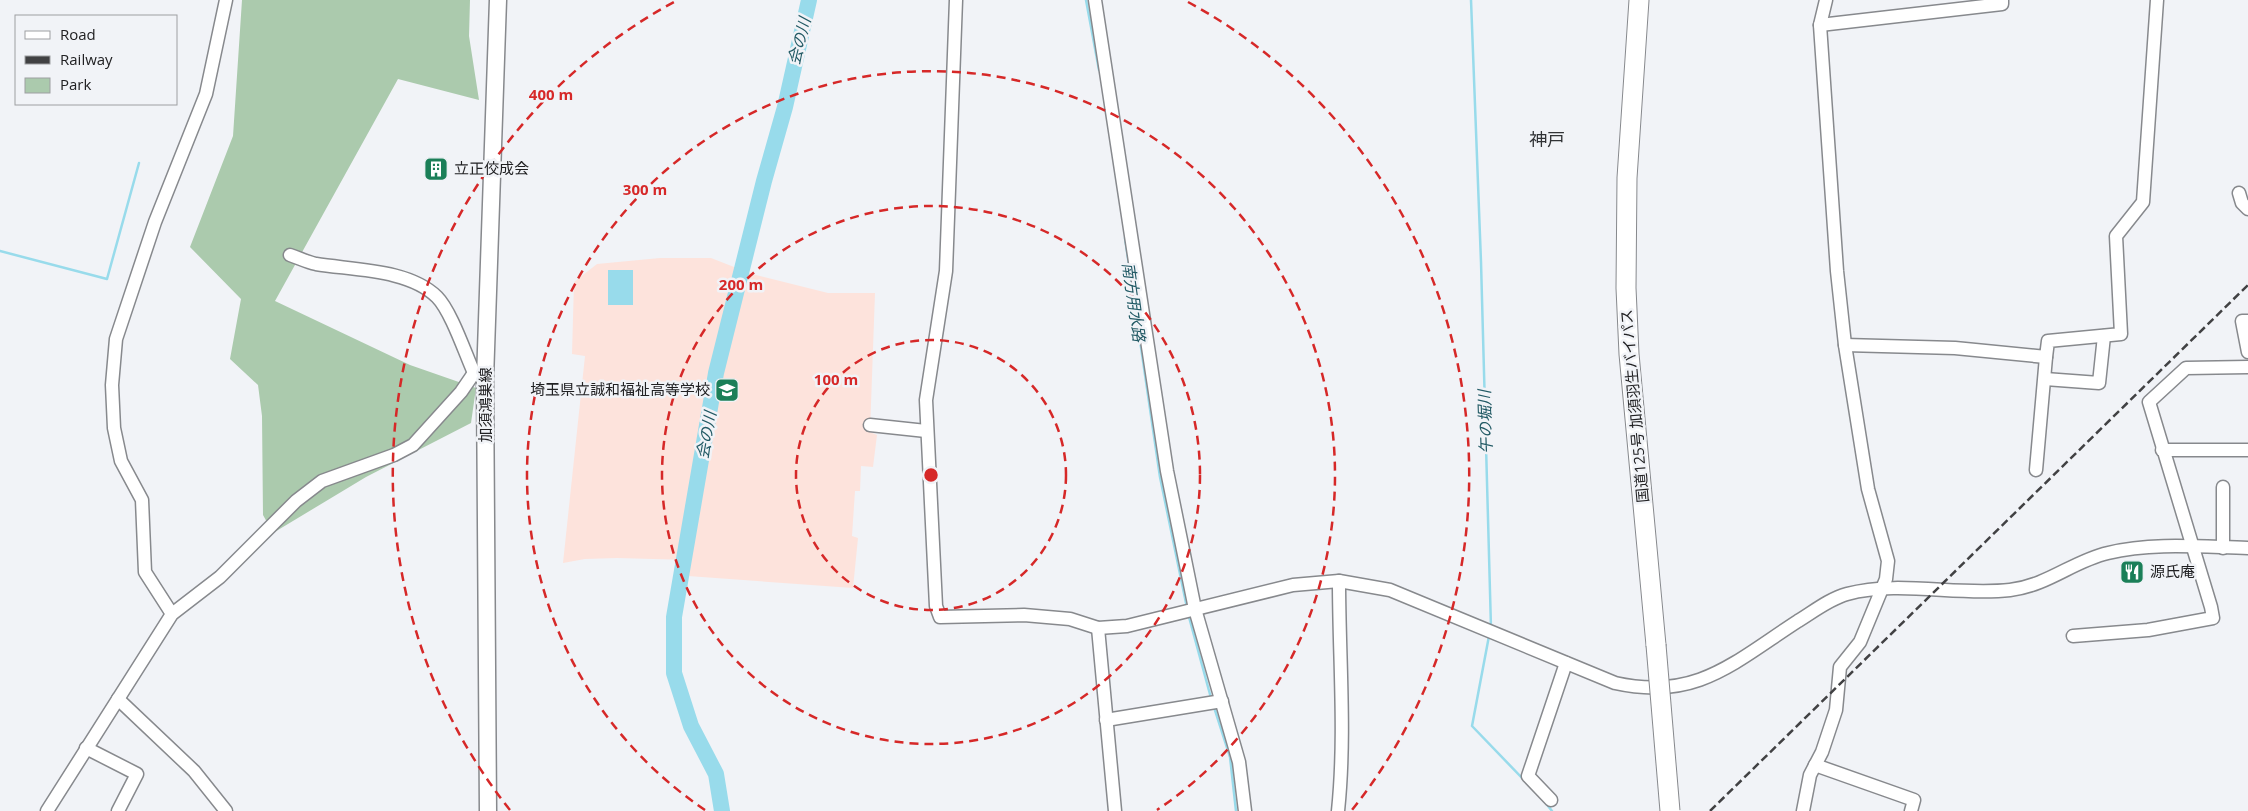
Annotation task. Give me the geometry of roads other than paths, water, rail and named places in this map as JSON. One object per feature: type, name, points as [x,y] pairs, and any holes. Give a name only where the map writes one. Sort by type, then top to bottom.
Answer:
[{"type":"highway","name":"国道125号 加須羽生バイパス","points":[[1639,0],[1628,159],[1626,288],[1629,354],[1670,811]]},
{"type":"main road","name":"加須鴻巣線","points":[[488,811],[479,376],[498,0]]},
{"type":"street","points":[[172,614],[145,572],[142,500],[121,461],[114,428],[112,385],[115,348],[136,277],[206,94],[226,0]]},
{"type":"street","points":[[956,0],[946,271],[926,400],[926,431],[936,606],[940,617],[1024,615],[1059,617],[1098,628],[1126,626],[1293,585],[1339,581],[1390,590],[1605,680],[1646,689],[1680,687],[1719,672],[1825,604],[1847,594],[1882,589],[2011,590],[2051,579],[2082,562],[2108,553],[2145,547],[2248,548]]},
{"type":"street","points":[[1095,0],[1167,471],[1195,609],[1239,762],[1245,811]]},
{"type":"street","points":[[1803,811],[1810,775],[1822,752],[1836,710],[1840,667],[1860,642],[1882,589],[1888,561],[1868,489],[1845,344],[1837,271],[1820,25],[1826,0]]},
{"type":"street","points":[[1820,25],[2002,4],[2002,0]]},
{"type":"street","points":[[2036,470],[2048,341],[2121,334],[2116,236],[2142,202],[2157,0]]},
{"type":"street","points":[[2239,192],[2242,203],[2248,209]]},
{"type":"street","points":[[47,811],[172,614],[220,577],[296,501],[322,481],[394,455],[413,445],[461,392],[479,376],[437,297],[416,282],[380,273],[314,264],[290,256]]},
{"type":"street","points":[[2248,321],[2242,321],[2248,352]]},
{"type":"street","points":[[2045,379],[2099,383],[2104,336]]},
{"type":"street","points":[[1845,344],[1955,348],[2046,358]]},
{"type":"street","points":[[2073,636],[2148,630],[2213,618],[2149,402],[2186,368],[2248,367]]},
{"type":"street","points":[[870,425],[926,431]]},
{"type":"street","points":[[2162,450],[2248,450]]},
{"type":"street","points":[[2223,487],[2223,548]]},
{"type":"street","points":[[1338,811],[1342,773],[1343,718],[1339,581]]},
{"type":"street","points":[[1098,628],[1115,811]]},
{"type":"street","points":[[1551,800],[1528,776],[1566,663]]},
{"type":"street","points":[[118,699],[194,771],[219,808]]},
{"type":"street","points":[[1106,720],[1222,701]]},
{"type":"street","points":[[86,748],[136,774],[118,811]]},
{"type":"street","points":[[1815,765],[1914,800],[1911,811]]},
{"type":"water","points":[[608,270],[633,270],[633,305],[608,305]]},
{"type":"waterway","name":"会の川","points":[[722,811],[716,774],[691,726],[674,673],[674,617],[716,373],[764,181],[785,107],[809,0]]},
{"type":"waterway","name":"南方用水路","points":[[1086,0],[1099,70]]},
{"type":"waterway","name":"午の堀川","points":[[1471,0],[1481,262],[1491,628]]},
{"type":"waterway","points":[[0,251],[107,279],[139,163]]},
{"type":"waterway","name":"南方用水路","points":[[1125,238],[1160,477],[1186,603]]},
{"type":"waterway","name":"南方用水路","points":[[1189,617],[1211,698]]},
{"type":"waterway","name":"午の堀川","points":[[1489,636],[1472,726],[1524,780]]},
{"type":"waterway","name":"南方用水路","points":[[1214,707],[1230,757],[1236,811]]},
{"type":"waterway","name":"午の堀川","points":[[1545,802],[1552,811]]},
{"type":"railway","points":[[1710,811],[2248,285]]},
{"type":"place","name":"立正佼成会","points":[[436,169]]},
{"type":"place","name":"埼玉県立誠和福祉高等学校","points":[[727,390]]},
{"type":"place","name":"源氏庵","points":[[2132,572]]},
{"type":"district","name":"神戸","points":[[1547,140]]}]
